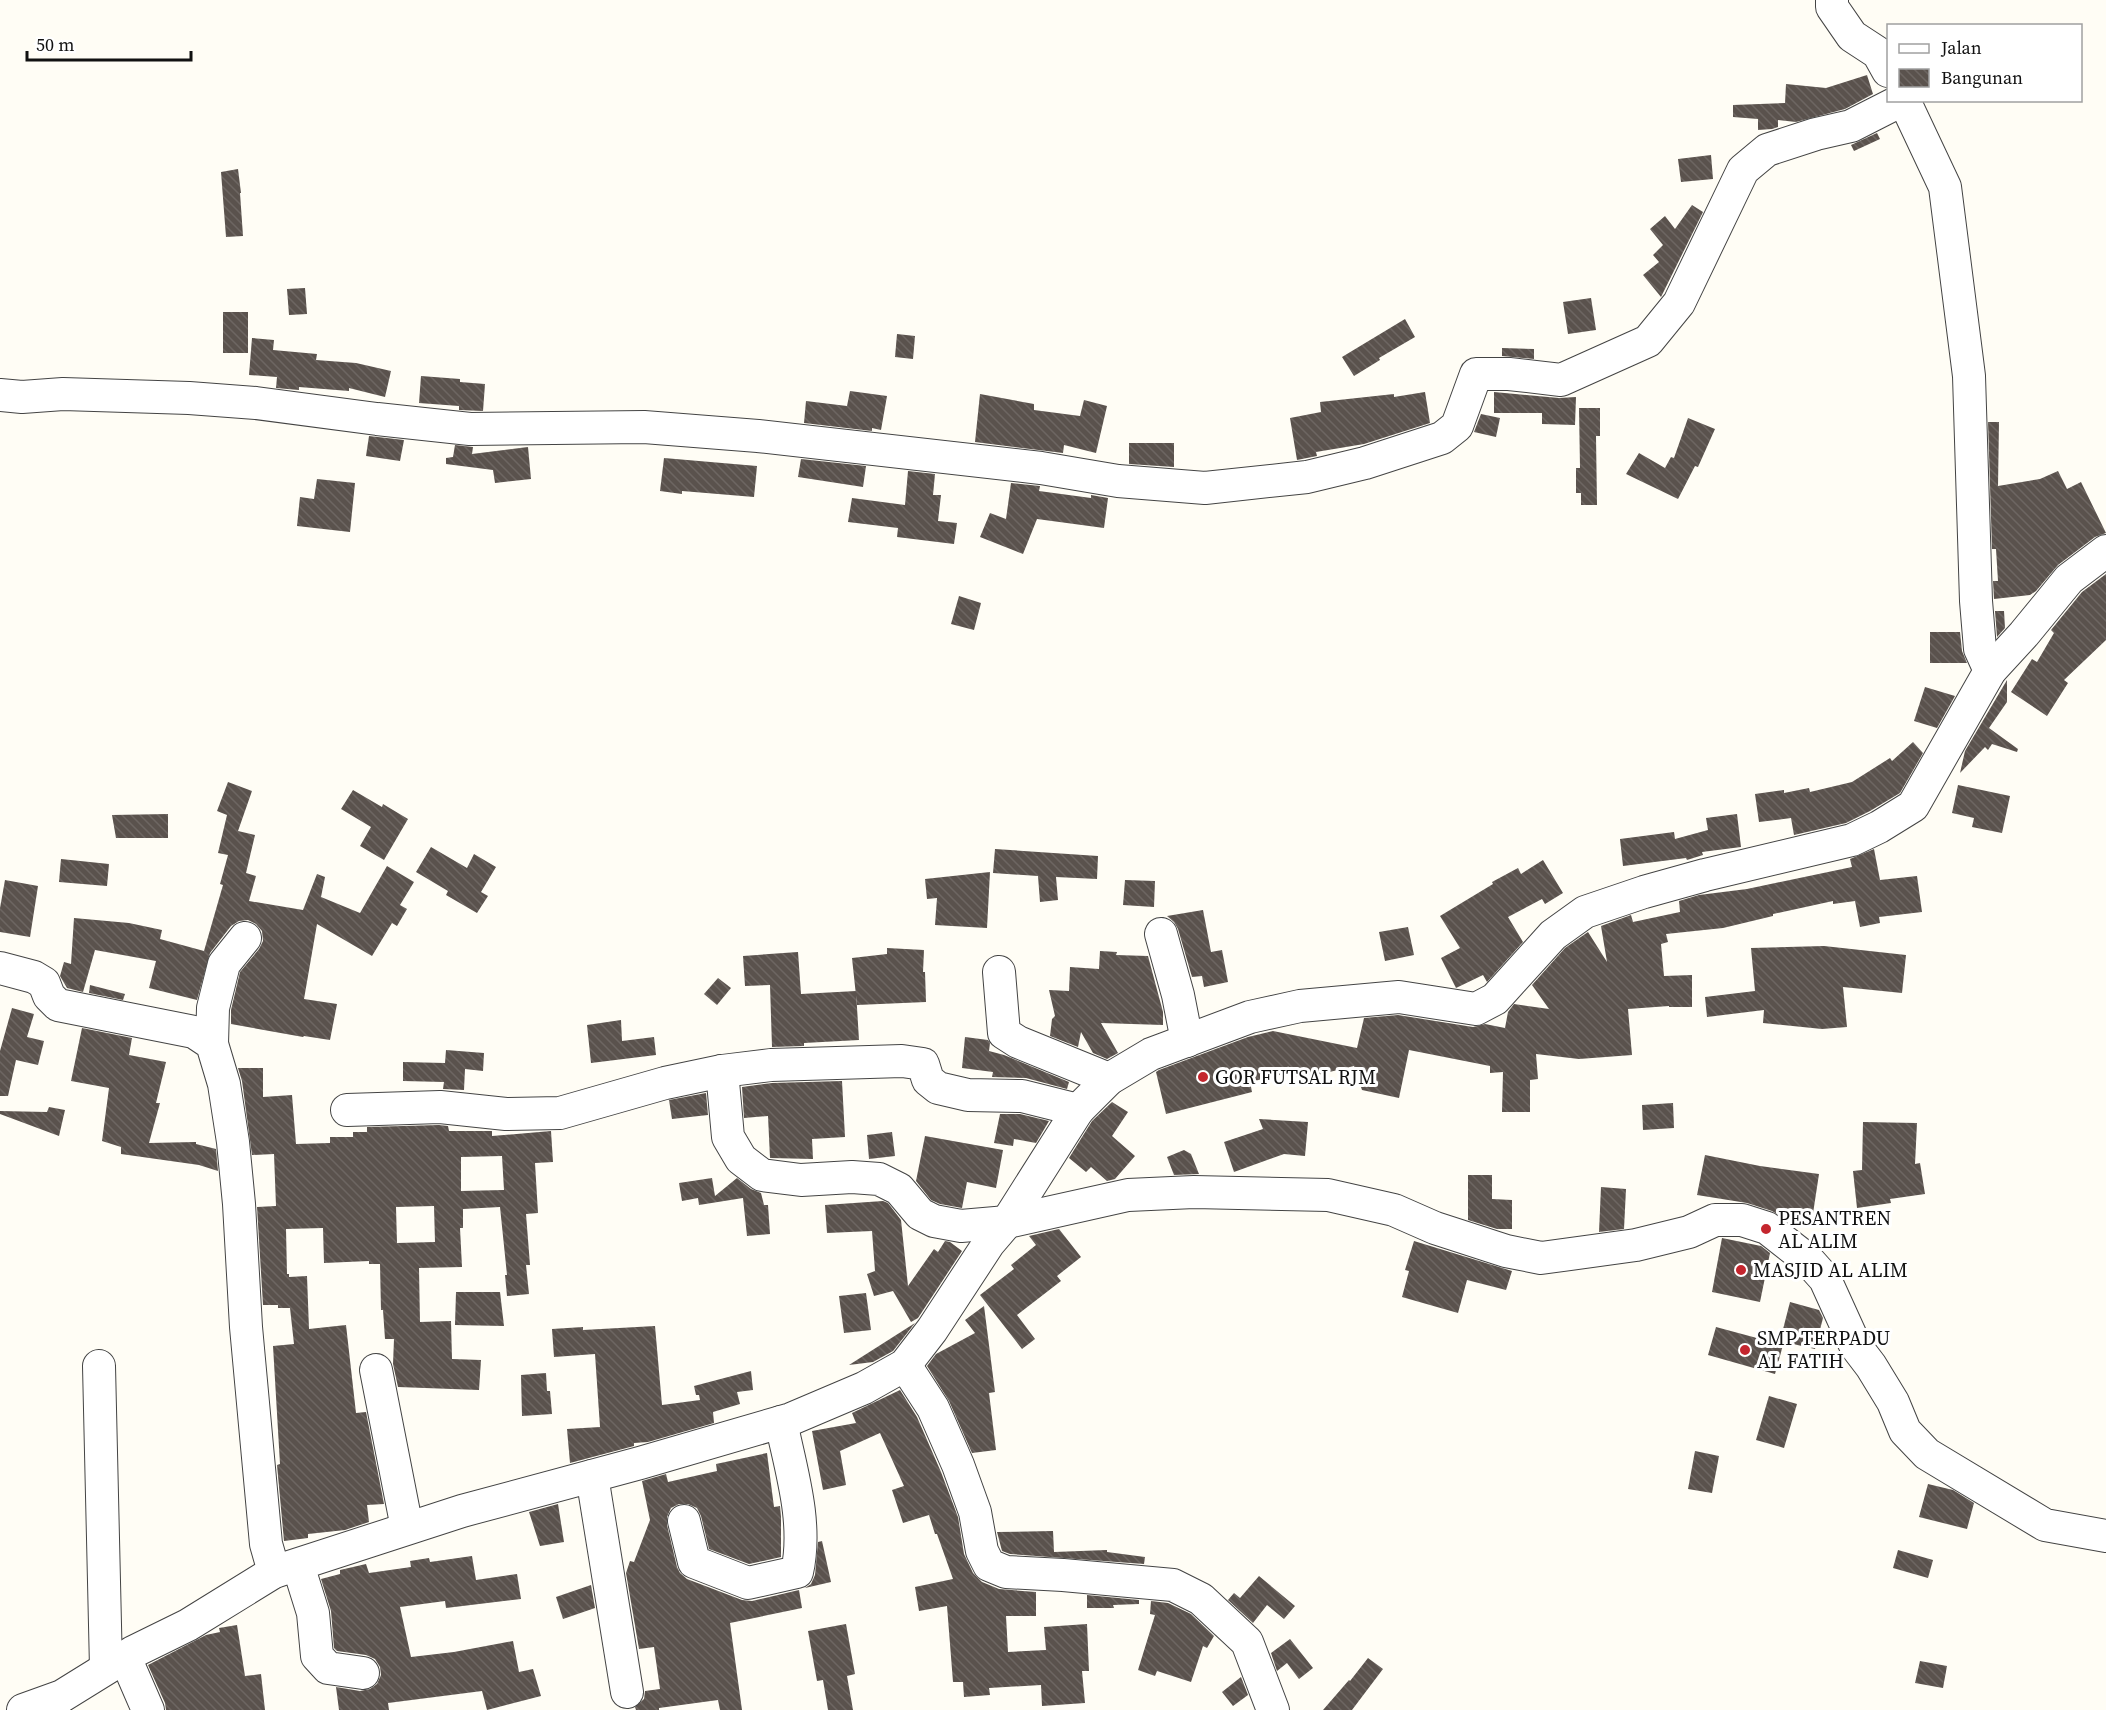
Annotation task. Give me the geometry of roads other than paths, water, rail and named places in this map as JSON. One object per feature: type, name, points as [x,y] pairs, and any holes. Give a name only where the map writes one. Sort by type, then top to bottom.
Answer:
[{"type":"street","points":[[1832,0],[1832,7],[1852,36],[1878,53],[1887,69]]},
{"type":"street","points":[[0,394],[22,397],[63,394],[189,398],[256,403],[470,429],[644,427],[747,435],[1041,468],[1118,481],[1205,488],[1307,477],[1365,463],[1442,438],[1457,426],[1476,374],[1509,374],[1561,380],[1648,340],[1679,303],[1743,170],[1767,150],[1816,134],[1851,126],[1899,102]]},
{"type":"street","points":[[1904,102],[1945,188],[1969,376],[1978,630],[1980,649],[1990,671]]},
{"type":"street","points":[[23,1710],[62,1696],[116,1663],[188,1625],[286,1568],[407,1528],[781,1422],[864,1388],[905,1365],[932,1330],[989,1243],[1007,1222],[1078,1110],[1109,1078],[1151,1054],[1250,1017],[1300,1006],[1399,997],[1476,1009],[1495,999],[1553,935],[1585,912],[1705,875],[1852,840],[1880,827],[1913,806],[1990,671],[2069,579],[2106,551]]},
{"type":"street","points":[[1161,934],[1178,995],[1187,1041]]},
{"type":"street","points":[[245,938],[224,964],[213,1008],[212,1044],[224,1084],[239,1204],[246,1327],[266,1544],[286,1568],[313,1613],[317,1656],[328,1668],[363,1673]]},
{"type":"street","points":[[0,968],[34,977],[44,983],[49,996],[58,1005],[194,1032],[212,1044]]},
{"type":"street","points":[[999,972],[1004,1033],[1018,1042],[1109,1078]]},
{"type":"street","points":[[347,1110],[440,1107],[506,1114],[560,1113],[665,1083],[722,1071],[771,1065],[914,1062],[922,1064],[928,1080],[938,1088],[968,1095],[1022,1096],[1078,1110]]},
{"type":"street","points":[[722,1071],[728,1137],[741,1159],[762,1174],[801,1180],[879,1179],[899,1189],[920,1214],[934,1221],[961,1226],[1007,1222],[1128,1195],[1194,1192],[1328,1195],[1394,1210],[1434,1228],[1506,1251],[1540,1258],[1636,1245],[1689,1232],[1715,1220],[1742,1220],[1767,1228],[1808,1260],[1826,1279],[1855,1345],[1893,1402],[1905,1431],[1928,1454],[2045,1525],[2106,1536]]},
{"type":"street","points":[[905,1365],[933,1408],[958,1465],[975,1512],[982,1551],[989,1565],[1006,1572],[1173,1585],[1201,1599],[1247,1642],[1273,1710]]},
{"type":"street","points":[[99,1366],[116,1663],[148,1710]]},
{"type":"street","points":[[376,1370],[407,1528]]},
{"type":"street","points":[[684,1521],[694,1562],[748,1583],[797,1572],[799,1513],[781,1422]]},
{"type":"street","points":[[592,1476],[627,1692]]},
{"type":"place","name":"GOR FUTSAL RJM","points":[[1203,1077]]},
{"type":"place","name":"PESANTREN AL ALIM","points":[[1766,1229]]},
{"type":"place","name":"MASJID AL ALIM","points":[[1741,1270]]},
{"type":"place","name":"SMP TERPADU AL FATIH","points":[[1745,1350]]}]
